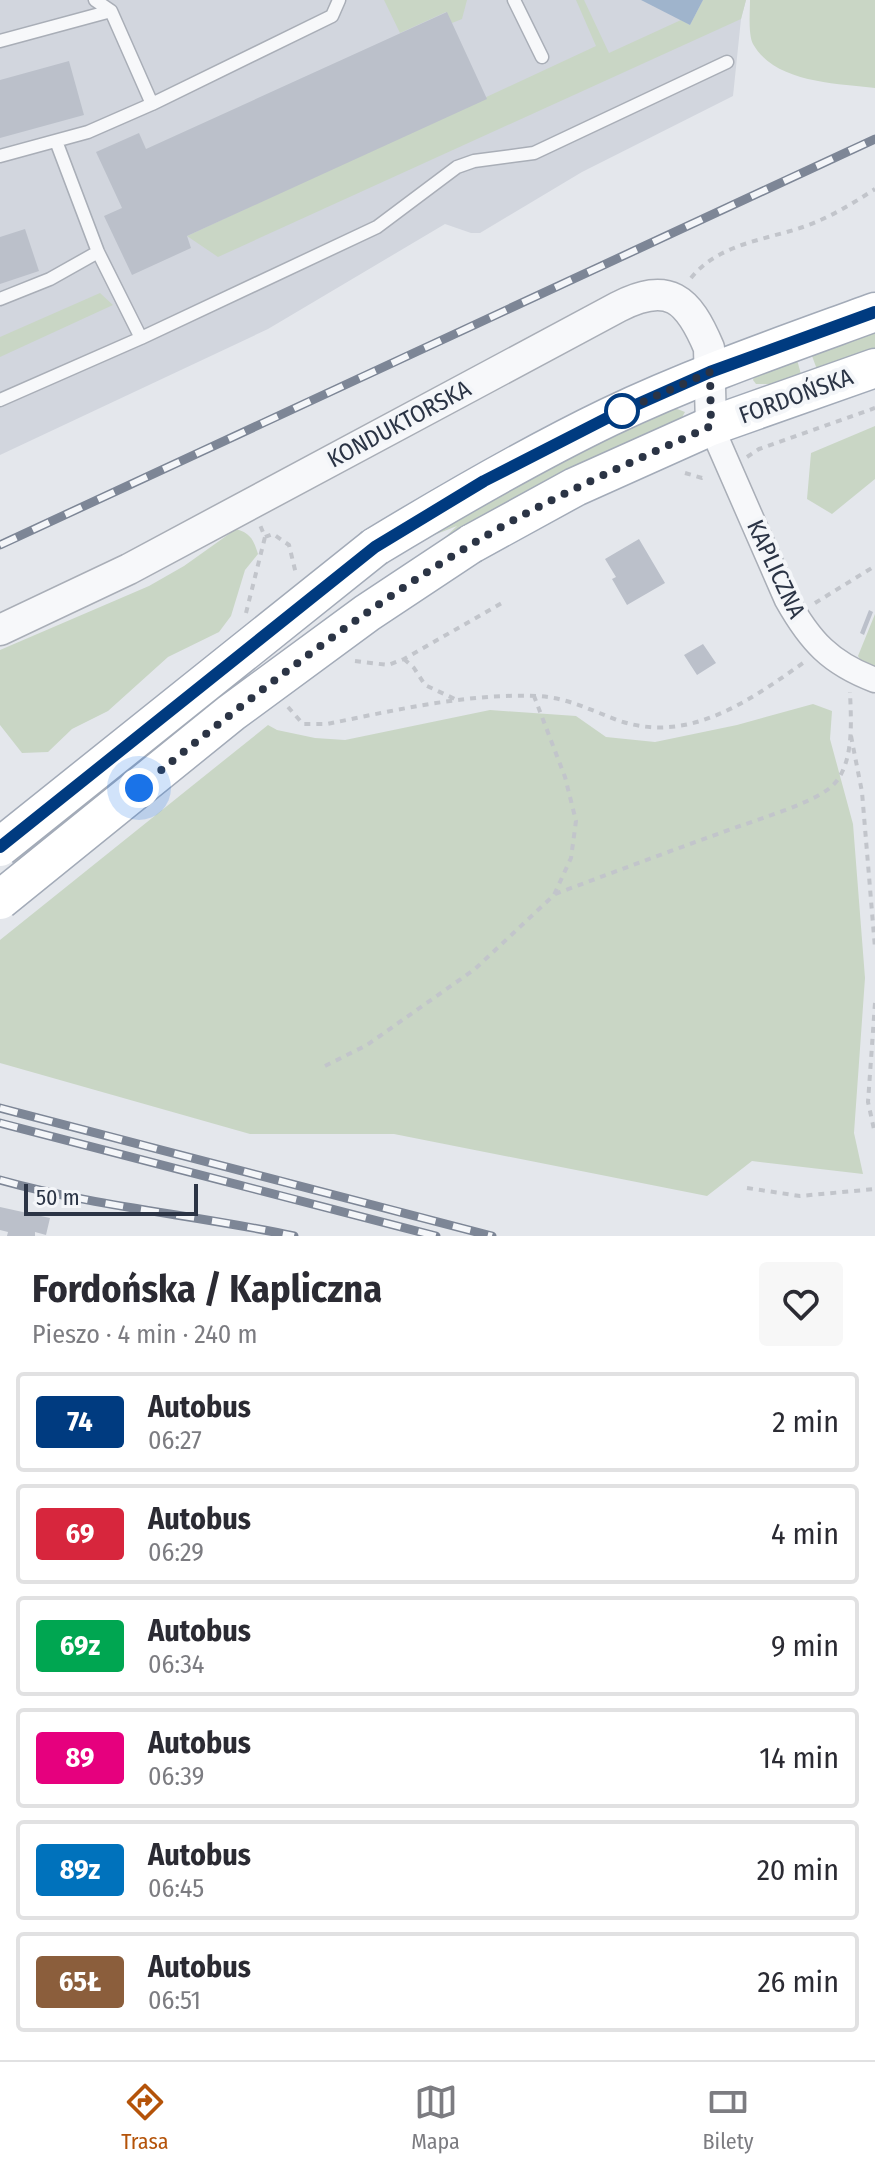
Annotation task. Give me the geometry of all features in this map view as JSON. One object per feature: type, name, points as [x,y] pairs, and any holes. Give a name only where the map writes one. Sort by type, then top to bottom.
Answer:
[{"type":"main road","points":[[0,847],[375,547],[484,481],[611,416],[710,372],[875,312]]},
{"type":"main road","name":"FORDOŃSKA","points":[[0,900],[231,713],[367,613],[471,544],[575,487],[711,426],[875,368]]},
{"type":"street","name":"KONDUKTORSKA","points":[[0,630],[117,575],[635,298],[658,294],[675,299]]},
{"type":"street","points":[[675,299],[686,308],[709,348],[711,426]]},
{"type":"street","name":"KAPLICZNA","points":[[711,426],[796,615],[821,650],[848,670],[875,680]]},
{"type":"lane","points":[[95,0],[111,11],[152,104]]},
{"type":"lane","points":[[0,156],[88,132],[152,104],[332,16],[339,0]]},
{"type":"lane","points":[[514,0],[542,57]]},
{"type":"lane","points":[[0,41],[111,11]]},
{"type":"lane","points":[[0,400],[141,338],[377,227],[457,167],[474,161],[534,153],[727,62]]},
{"type":"lane","points":[[56,141],[98,252],[141,338]]},
{"type":"lane","points":[[0,299],[50,279],[98,252]]},
{"type":"path","points":[[675,299],[696,272],[716,257],[744,244],[803,227],[836,213],[875,189]]},
{"type":"path","points":[[702,478],[730,469],[759,449],[875,408]]},
{"type":"path","points":[[245,620],[248,594],[260,564],[265,537],[247,505]]},
{"type":"path","points":[[796,615],[875,566]]},
{"type":"path","points":[[286,705],[303,724],[327,724],[459,701],[534,696],[559,698],[619,721],[668,729],[699,723],[750,700],[821,650]]},
{"type":"path","points":[[404,659],[425,685],[459,701]]},
{"type":"path","points":[[848,670],[850,732],[862,792],[875,948]]},
{"type":"path","points":[[325,1066],[367,1045],[475,969],[554,895],[571,858],[576,821],[565,777],[534,696]]},
{"type":"path","points":[[554,895],[789,807],[831,786],[846,759],[850,732]]},
{"type":"path","points":[[875,1003],[868,1102],[875,1134]]},
{"type":"path","points":[[747,1188],[800,1196],[875,1189]]},
{"type":"shaded area","points":[[0,0],[746,0],[741,19],[733,96],[582,172],[480,233],[445,224],[268,329],[0,455]]},
{"type":"green space","points":[[384,0],[467,0],[462,19],[452,23],[446,12],[400,33]]},
{"type":"green space","points":[[576,0],[584,0],[609,53],[681,20],[690,25],[703,0],[746,0],[741,19],[218,257],[187,236],[596,46]]},
{"type":"green space","points":[[750,0],[875,0],[875,88],[808,79],[776,67],[763,57],[751,40]]},
{"type":"green space","points":[[100,293],[113,305],[0,357],[0,337]]},
{"type":"green space","points":[[875,324],[875,351],[818,372],[809,348]]},
{"type":"green space","points":[[796,356],[802,378],[775,384],[756,384],[753,380],[755,374]]},
{"type":"green space","points":[[672,407],[685,412],[680,421],[425,556],[457,526],[411,544],[533,468]]},
{"type":"green space","points":[[875,426],[875,479],[832,514],[807,499],[811,453]]},
{"type":"green space","points":[[236,529],[251,538],[258,554],[245,570],[231,616],[219,632],[168,657],[108,711],[72,729],[48,752],[22,753],[0,725],[0,650],[149,586],[184,566]]},
{"type":"green space","points":[[875,614],[875,670],[864,666],[858,656]]},
{"type":"green space","points":[[813,704],[832,711],[830,739],[853,824],[865,978],[854,1133],[863,1174],[752,1161],[707,1196],[394,1134],[250,1134],[0,1063],[0,940],[268,725],[277,730],[315,738],[345,740],[490,710],[576,716],[606,737],[655,742],[737,725]]},
{"type":"water","points":[[641,0],[703,0],[690,25]]},
{"type":"building","points":[[447,12],[487,99],[187,236],[191,248],[132,275],[104,216],[122,208],[96,152],[139,133],[146,149]]},
{"type":"building","points":[[69,61],[84,115],[0,138],[0,80]]},
{"type":"building","points":[[25,229],[39,271],[0,284],[0,237]]},
{"type":"building","points":[[639,539],[665,583],[627,605],[605,559]]},
{"type":"building","points":[[869,610],[873,612],[864,635],[860,633]]},
{"type":"building","points":[[703,644],[716,663],[697,675],[684,655]]},
{"type":"building","points":[[0,1207],[50,1218],[46,1235],[35,1232],[35,1236],[7,1236],[8,1232],[0,1230]]},
{"type":"railway","points":[[0,545],[875,139]]},
{"type":"railway","points":[[0,1108],[492,1236]]},
{"type":"railway","points":[[0,1123],[436,1236]]},
{"type":"railway","points":[[0,1180],[73,1197],[294,1236]]},
{"type":"bus line","name":"74","points":[[0,847],[375,547],[484,481],[611,416],[710,372],[875,312]]},
{"type":"route","points":[[139,788],[231,713],[367,613],[471,544],[575,487],[711,426],[710,372],[622,411]]}]
